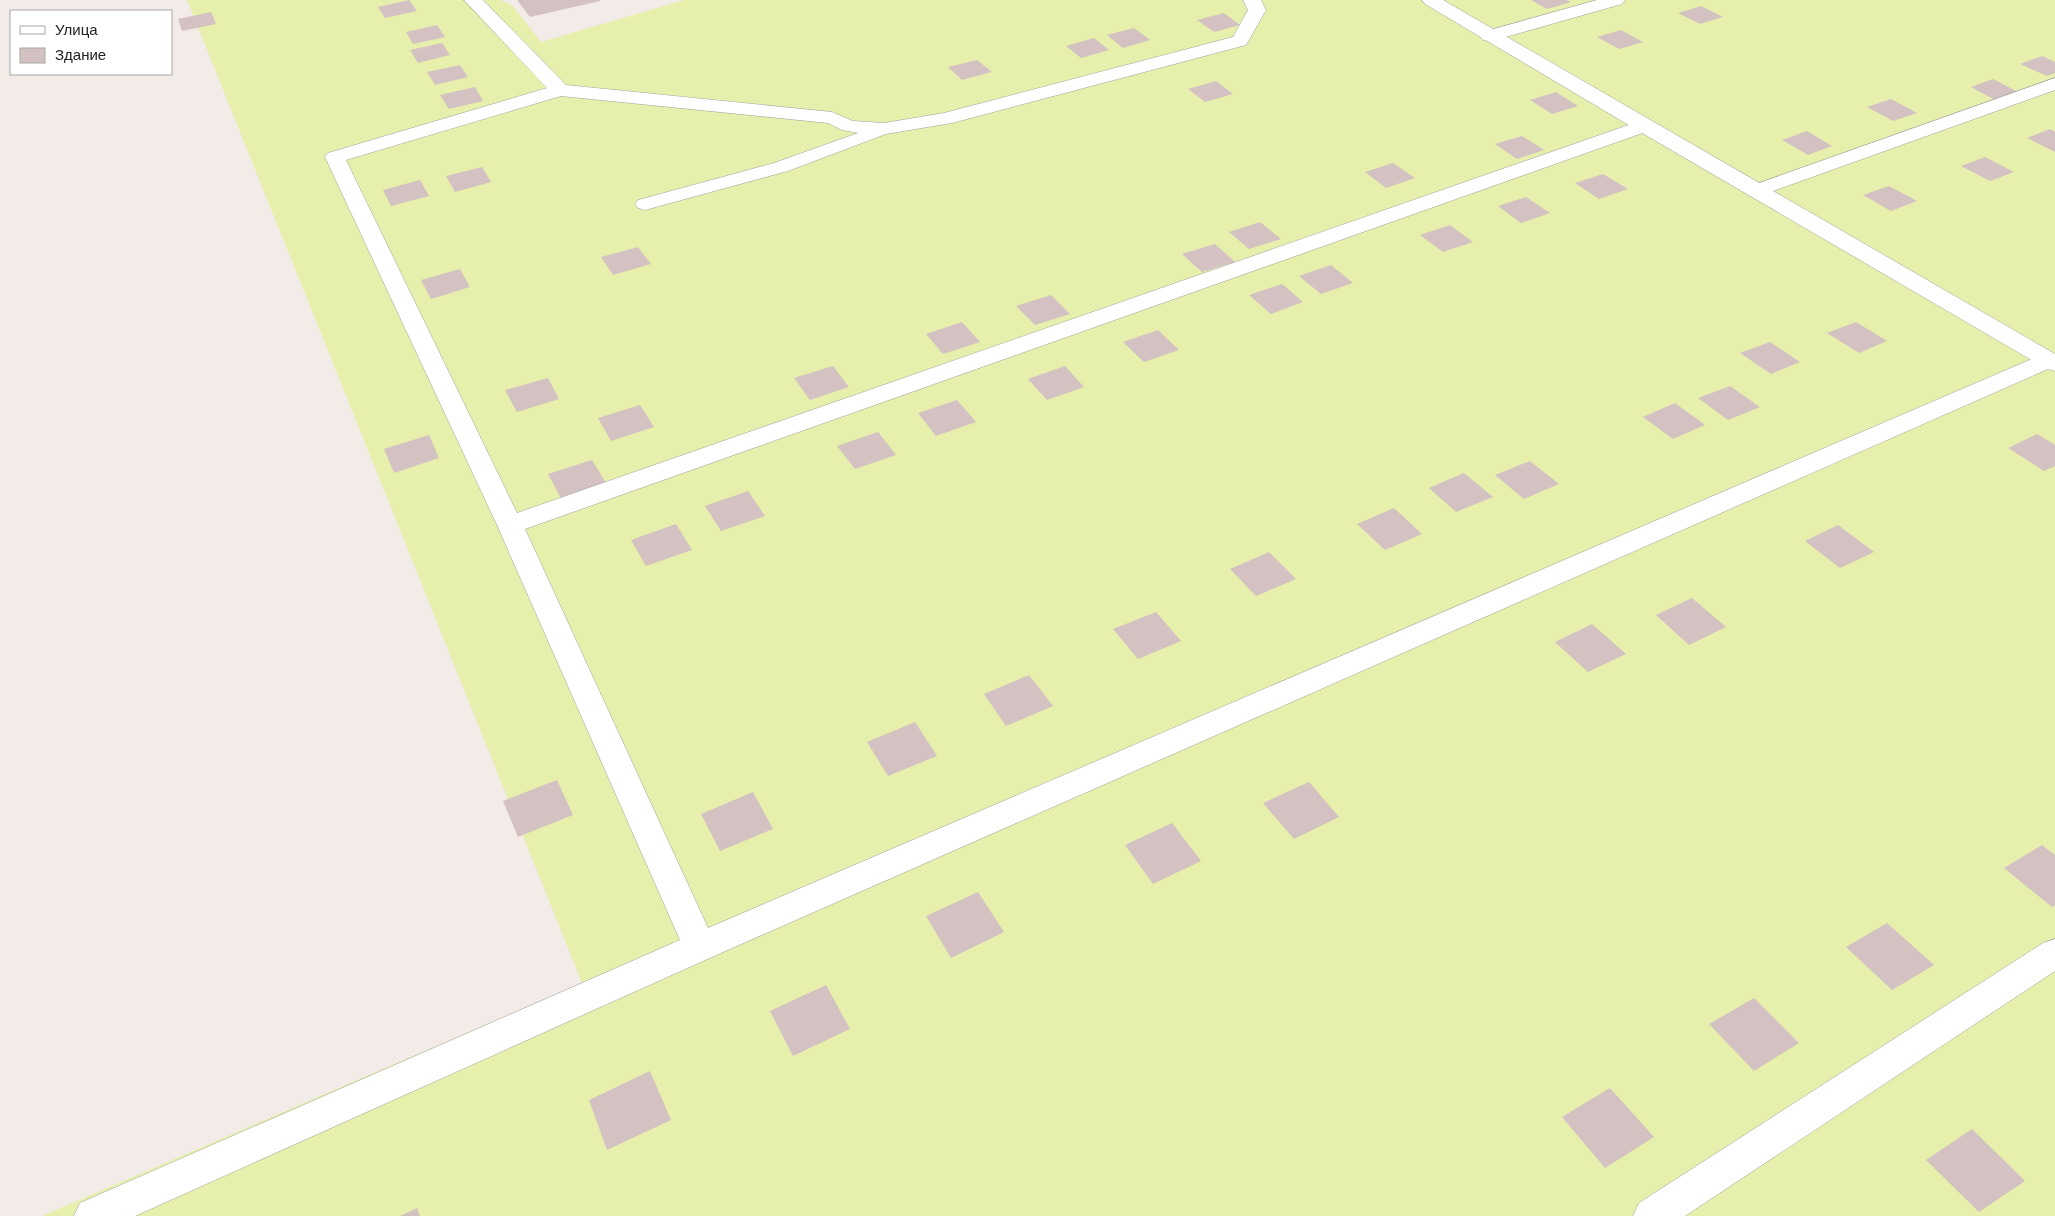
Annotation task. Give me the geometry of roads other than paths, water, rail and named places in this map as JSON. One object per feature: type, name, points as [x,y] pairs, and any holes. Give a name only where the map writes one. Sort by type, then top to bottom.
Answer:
[{"type":"street","points":[[473,0],[560,90]]},
{"type":"street","points":[[645,204],[781,167],[884,129],[945,119],[1240,41],[1257,10],[1252,0]]},
{"type":"street","points":[[1431,0],[1489,36],[2052,362]]},
{"type":"street","points":[[1489,36],[1616,0]]},
{"type":"street","points":[[1755,191],[2055,84]]},
{"type":"street","points":[[700,948],[510,524],[335,157],[560,90],[832,118],[849,126],[884,129]]},
{"type":"street","points":[[510,524],[1644,126]]},
{"type":"street","points":[[93,1216],[700,948],[2052,362]]},
{"type":"street","points":[[1652,1216],[2055,953]]}]
